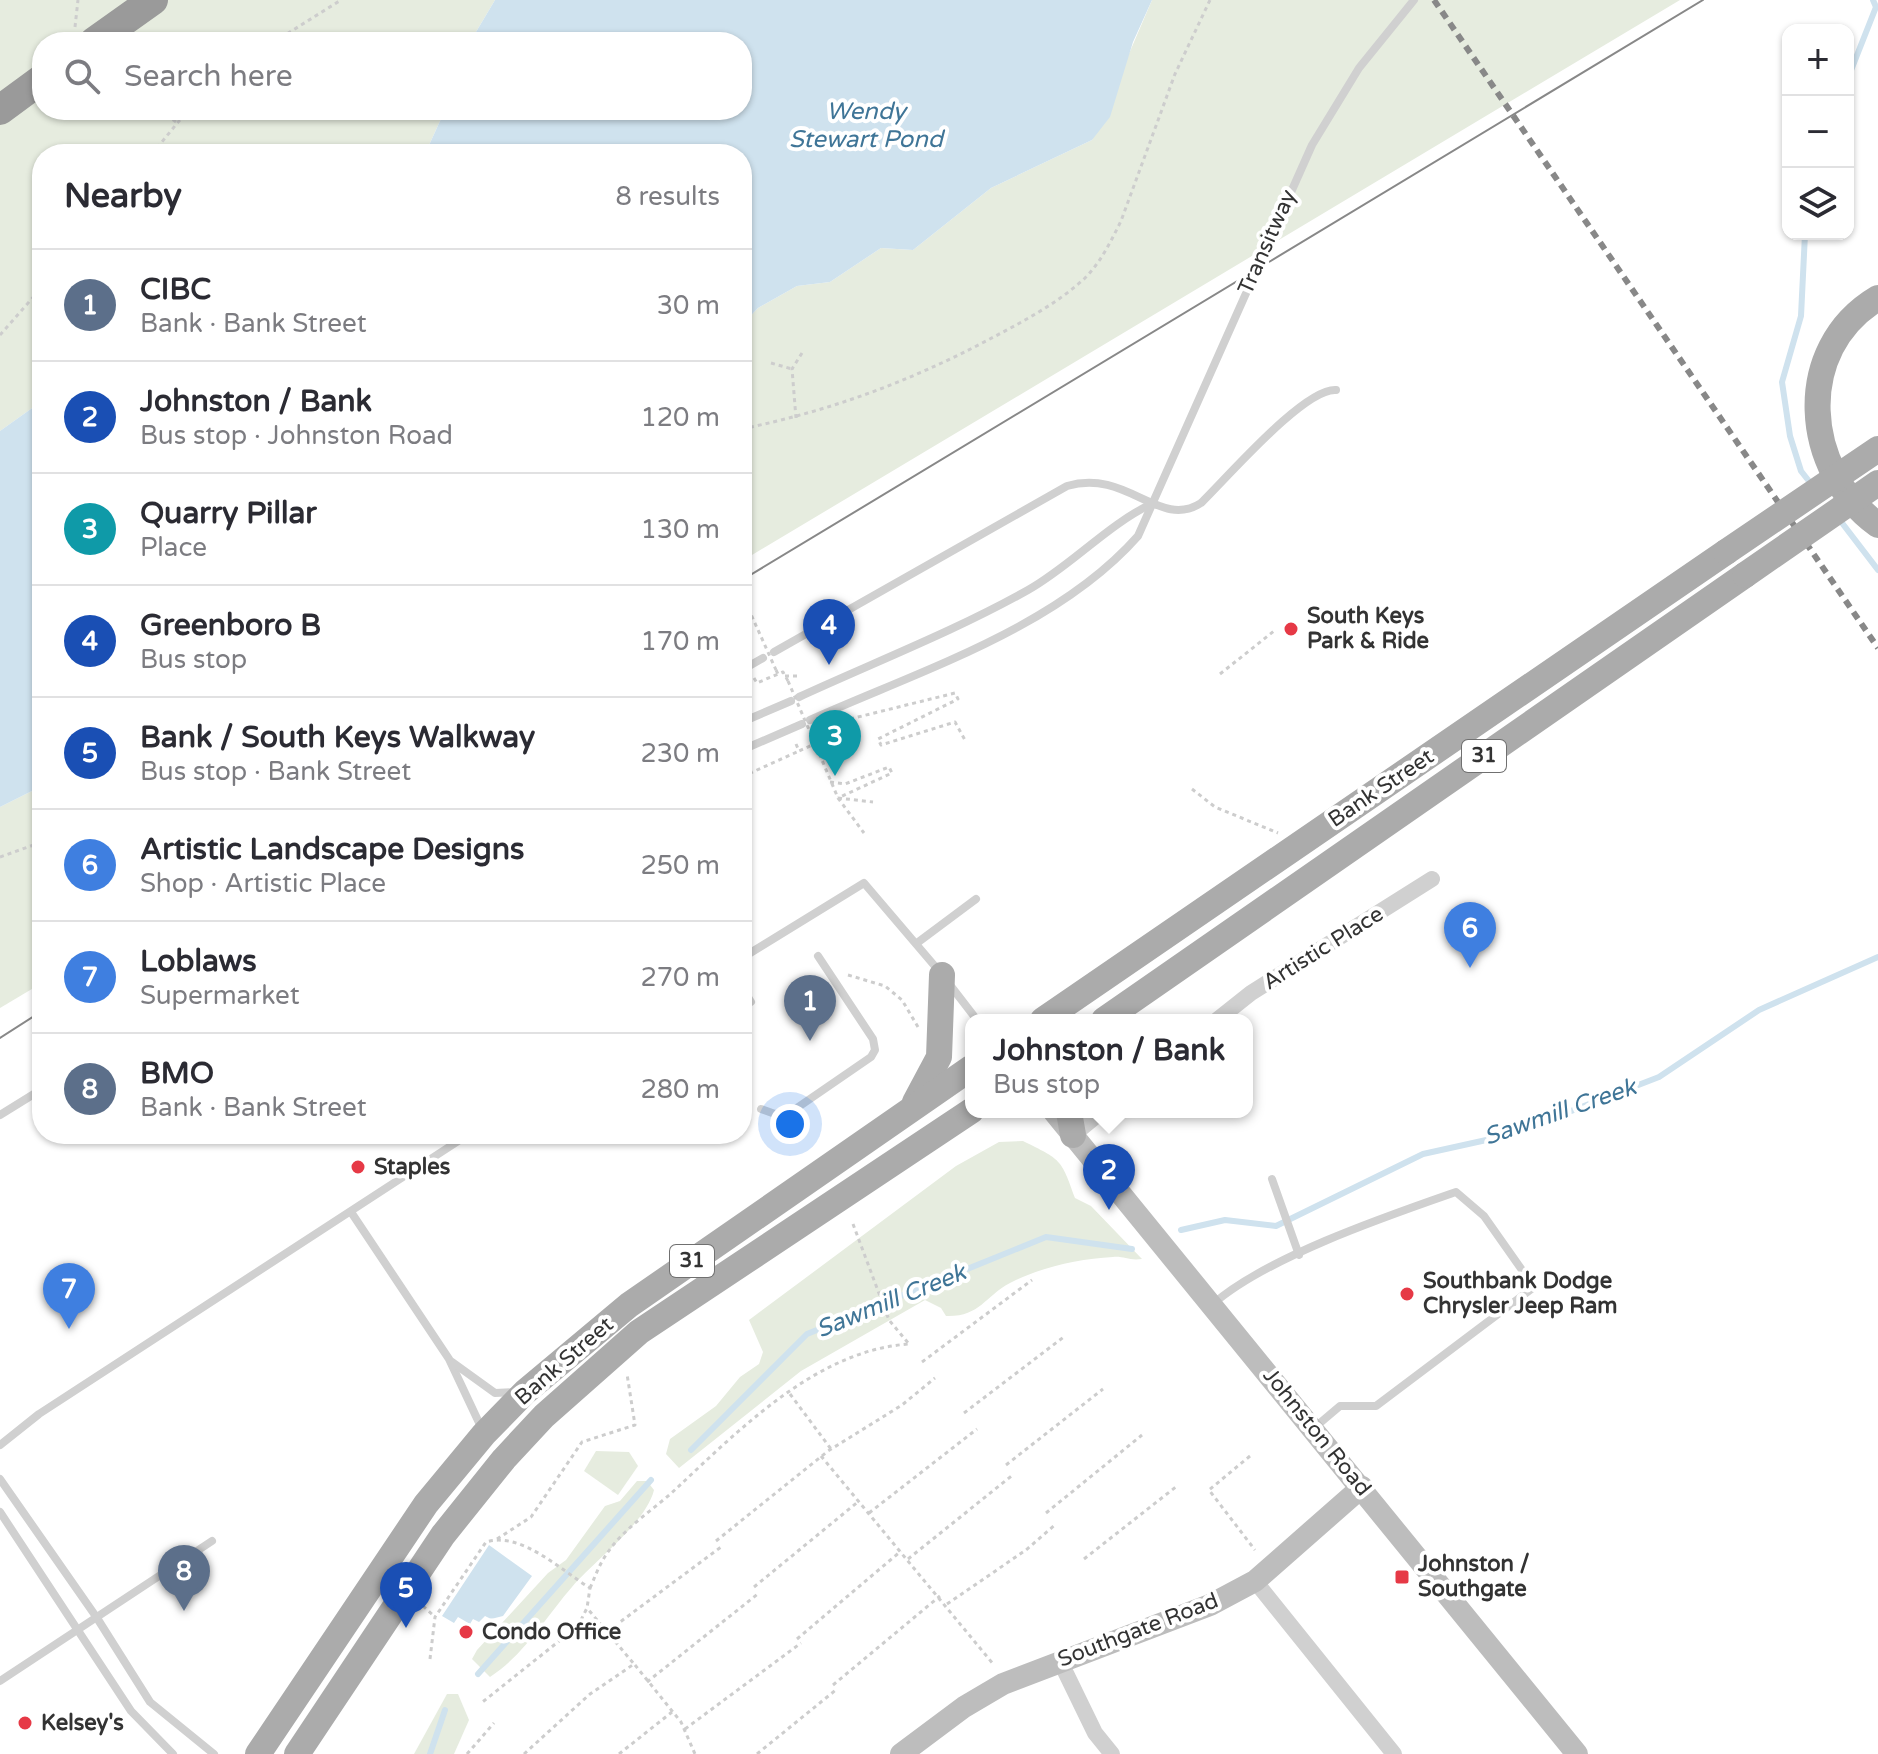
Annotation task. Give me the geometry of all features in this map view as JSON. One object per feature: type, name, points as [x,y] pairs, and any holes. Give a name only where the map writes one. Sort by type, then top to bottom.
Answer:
[{"type":"highway","points":[[88,32],[153,0]]},
{"type":"highway","points":[[0,110],[32,86]]},
{"type":"main road","points":[[1878,298],[1856,315],[1833,344],[1822,366],[1817,398],[1827,464],[1853,504],[1878,525]]},
{"type":"main road","name":"Bank Street","points":[[1052,1014],[1878,449]]},
{"type":"main road","name":"Bank Street","points":[[1113,1014],[1878,483]]},
{"type":"main road","points":[[914,1105],[939,1057],[942,975]]},
{"type":"main road","name":"Bank Street","points":[[258,1754],[377,1572],[426,1504],[484,1434],[525,1392],[629,1305],[965,1072]]},
{"type":"main road","name":"Bank Street","points":[[297,1754],[443,1535],[504,1459],[544,1416],[639,1332],[965,1115]]},
{"type":"street","name":"Artistic Place","points":[[1225,1014],[1251,993],[1432,879]]},
{"type":"street","name":"Johnston Road","points":[[1071,1124],[1212,1305],[1577,1754]]},
{"type":"street","name":"Southgate Road","points":[[901,1754],[964,1707],[1003,1684],[1210,1605],[1255,1581],[1362,1487]]},
{"type":"street","points":[[1255,1581],[1394,1754]]},
{"type":"street","points":[[1060,1661],[1095,1733],[1112,1754]]},
{"type":"lane","name":"Transitway","points":[[752,746],[994,637],[1053,606],[1096,577],[1138,536],[1312,145],[1359,68],[1414,0]]},
{"type":"lane","points":[[774,652],[1058,489],[1097,480],[1171,512],[1194,507],[1298,406],[1322,391],[1336,390]]},
{"type":"lane","points":[[752,718],[1029,590],[1073,561],[1117,523],[1154,503]]},
{"type":"lane","points":[[752,664],[763,658]]},
{"type":"lane","points":[[752,952],[864,883],[917,943],[972,1014]]},
{"type":"lane","points":[[917,943],[976,899]]},
{"type":"lane","points":[[761,1109],[775,1114],[791,1112],[871,1057],[875,1050],[873,1039],[818,956]]},
{"type":"lane","points":[[0,1115],[32,1095]]},
{"type":"lane","points":[[0,1445],[39,1414],[454,1144]]},
{"type":"lane","points":[[1272,1179],[1299,1255]]},
{"type":"lane","points":[[1212,1305],[1236,1284],[1399,1212],[1456,1192],[1484,1216],[1534,1287],[1376,1406],[1340,1406],[1314,1428]]},
{"type":"lane","points":[[351,1212],[449,1359],[484,1434]]},
{"type":"lane","points":[[449,1359],[495,1393],[525,1392]]},
{"type":"lane","points":[[0,1479],[97,1618],[150,1702],[214,1754]]},
{"type":"lane","points":[[0,1512],[131,1711],[173,1754]]},
{"type":"lane","points":[[0,1681],[212,1541]]},
{"type":"path","points":[[78,0],[84,32]]},
{"type":"path","points":[[290,32],[341,0]]},
{"type":"path","points":[[752,427],[796,418],[867,397],[935,367],[1028,319],[1086,277],[1110,244],[1121,221],[1175,74],[1210,0]]},
{"type":"path","points":[[160,144],[176,122],[173,120]]},
{"type":"path","points":[[0,335],[32,298]]},
{"type":"path","points":[[796,418],[792,369],[802,353]]},
{"type":"path","points":[[771,363],[792,369]]},
{"type":"path","points":[[752,617],[777,672]]},
{"type":"path","points":[[1220,674],[1274,631]]},
{"type":"path","points":[[752,676],[757,683],[783,672],[838,798],[864,833]]},
{"type":"path","points":[[785,676],[799,676]]},
{"type":"path","points":[[850,719],[955,693],[958,699],[878,739],[881,745],[955,722],[966,742]]},
{"type":"path","points":[[752,772],[814,741],[832,736],[829,729]]},
{"type":"path","points":[[796,744],[799,751]]},
{"type":"path","points":[[770,756],[773,763]]},
{"type":"path","points":[[830,782],[845,784],[889,767],[892,773],[838,798]]},
{"type":"path","points":[[1192,789],[1215,807],[1285,835]]},
{"type":"path","points":[[838,798],[873,802]]},
{"type":"path","points":[[0,857],[32,846]]},
{"type":"path","points":[[818,956],[841,973],[885,986],[902,1000],[923,1031]]},
{"type":"path","points":[[480,1704],[578,1626],[587,1608],[590,1588],[607,1553],[704,1461],[817,1374],[860,1354],[885,1346],[909,1344],[889,1320],[853,1224]]},
{"type":"path","points":[[922,1362],[1032,1280]]},
{"type":"path","points":[[964,1413],[1065,1336]]},
{"type":"path","points":[[430,1659],[435,1617],[486,1542],[497,1539],[531,1517],[582,1442],[635,1425],[627,1374]]},
{"type":"path","points":[[716,1541],[821,1456],[902,1405],[935,1378]]},
{"type":"path","points":[[1006,1465],[1103,1389]]},
{"type":"path","points":[[790,1394],[831,1449]]},
{"type":"path","points":[[869,1513],[977,1429]]},
{"type":"path","points":[[1046,1513],[1142,1435]]},
{"type":"path","points":[[821,1456],[947,1604],[994,1665]]},
{"type":"path","points":[[1250,1456],[1209,1490],[1255,1550]]},
{"type":"path","points":[[908,1559],[1014,1474]]},
{"type":"path","points":[[1084,1559],[1177,1486]]},
{"type":"path","points":[[754,1587],[859,1501]]},
{"type":"path","points":[[947,1604],[1056,1524]]},
{"type":"path","points":[[497,1539],[555,1562],[590,1588]]},
{"type":"path","points":[[607,1632],[721,1547]]},
{"type":"path","points":[[685,1729],[799,1641],[901,1551]]},
{"type":"path","points":[[647,1682],[759,1593]]},
{"type":"path","points":[[833,1685],[940,1596]]},
{"type":"path","points":[[587,1608],[685,1729],[695,1754]]},
{"type":"path","points":[[524,1754],[590,1694],[634,1664]]},
{"type":"path","points":[[757,1754],[837,1689]]},
{"type":"path","points":[[619,1754],[672,1712]]},
{"type":"path","points":[[467,1754],[494,1723]]},
{"type":"shaded area","points":[[0,0],[495,0],[476,32],[32,32],[32,120],[440,120],[430,144],[32,144],[32,408],[0,431]]},
{"type":"shaded area","points":[[1152,0],[1680,0],[752,555],[752,314],[797,286],[830,282],[881,248],[913,250],[991,188],[1092,140]]},
{"type":"shaded area","points":[[32,791],[32,989],[0,1008],[0,807]]},
{"type":"shaded area","points":[[1023,1141],[1058,1162],[1075,1198],[1091,1206],[1142,1259],[1100,1258],[1047,1268],[1010,1283],[974,1310],[957,1315],[946,1316],[941,1308],[925,1300],[801,1371],[679,1468],[666,1454],[670,1439],[716,1406],[740,1377],[759,1364],[763,1352],[749,1320],[956,1166],[999,1142]]},
{"type":"shaded area","points":[[596,1451],[629,1452],[638,1466],[618,1495],[584,1471]]},
{"type":"shaded area","points":[[637,1481],[647,1481],[654,1490],[641,1515],[572,1587],[524,1647],[490,1677],[472,1659],[477,1650],[548,1573],[566,1560],[605,1506],[620,1501]]},
{"type":"shaded area","points":[[447,1694],[458,1694],[469,1720],[454,1754],[414,1754]]},
{"type":"water","name":"Wendy Stewart Pond","points":[[495,0],[1152,0],[1133,42],[1110,117],[1092,140],[991,188],[913,250],[881,248],[830,282],[797,286],[752,314],[752,144],[430,144],[440,120],[752,120],[752,32],[476,32]]},
{"type":"water","points":[[32,408],[32,791],[0,807],[0,431]]},
{"type":"water","points":[[489,1545],[532,1576],[503,1616],[491,1619],[485,1616],[479,1622],[473,1619],[470,1624],[458,1617],[454,1623],[442,1616]]},
{"type":"waterway","name":"Sawmill Creek","points":[[1854,63],[1876,7],[1873,0]]},
{"type":"waterway","name":"Sawmill Creek","points":[[1805,240],[1801,316],[1782,382],[1790,436],[1801,471],[1812,485]]},
{"type":"waterway","name":"Sawmill Creek","points":[[1839,519],[1878,570]]},
{"type":"waterway","name":"Sawmill Creek","points":[[1181,1230],[1225,1220],[1276,1226],[1423,1154],[1509,1135],[1659,1077],[1759,1010],[1878,957]]},
{"type":"waterway","name":"Sawmill Creek","points":[[691,1450],[807,1334],[1046,1237],[1132,1249]]},
{"type":"waterway","name":"Sawmill Creek","points":[[478,1674],[651,1480]]},
{"type":"waterway","name":"Sawmill Creek","points":[[430,1754],[445,1710]]},
{"type":"tram line","points":[[752,574],[1703,0]]},
{"type":"tram line","points":[[0,1038],[32,1017]]},
{"type":"railway","points":[[1434,0],[1878,648]]},
{"type":"place","name":"South Keys Park & Ride","points":[[1291,629]]},
{"type":"place","name":"Greenboro B","points":[[829,665]]},
{"type":"place","name":"Quarry Pillar","points":[[835,776]]},
{"type":"place","name":"Artistic Landscape Designs","points":[[1470,968]]},
{"type":"place","name":"CIBC","points":[[810,1041]]},
{"type":"place","name":"Staples","points":[[358,1167]]},
{"type":"place","name":"Johnston / Bank","points":[[1109,1210]]},
{"type":"place","name":"Southbank Dodge Chrysler Jeep Ram","points":[[1407,1294]]},
{"type":"place","name":"Loblaws","points":[[69,1329]]},
{"type":"place","name":"Johnston / Southgate","points":[[1402,1577]]},
{"type":"place","name":"BMO","points":[[184,1611]]},
{"type":"place","name":"Bank / South Keys Walkway","points":[[406,1628]]},
{"type":"place","name":"Condo Office","points":[[466,1632]]},
{"type":"place","name":"Kelsey's","points":[[25,1723]]}]
